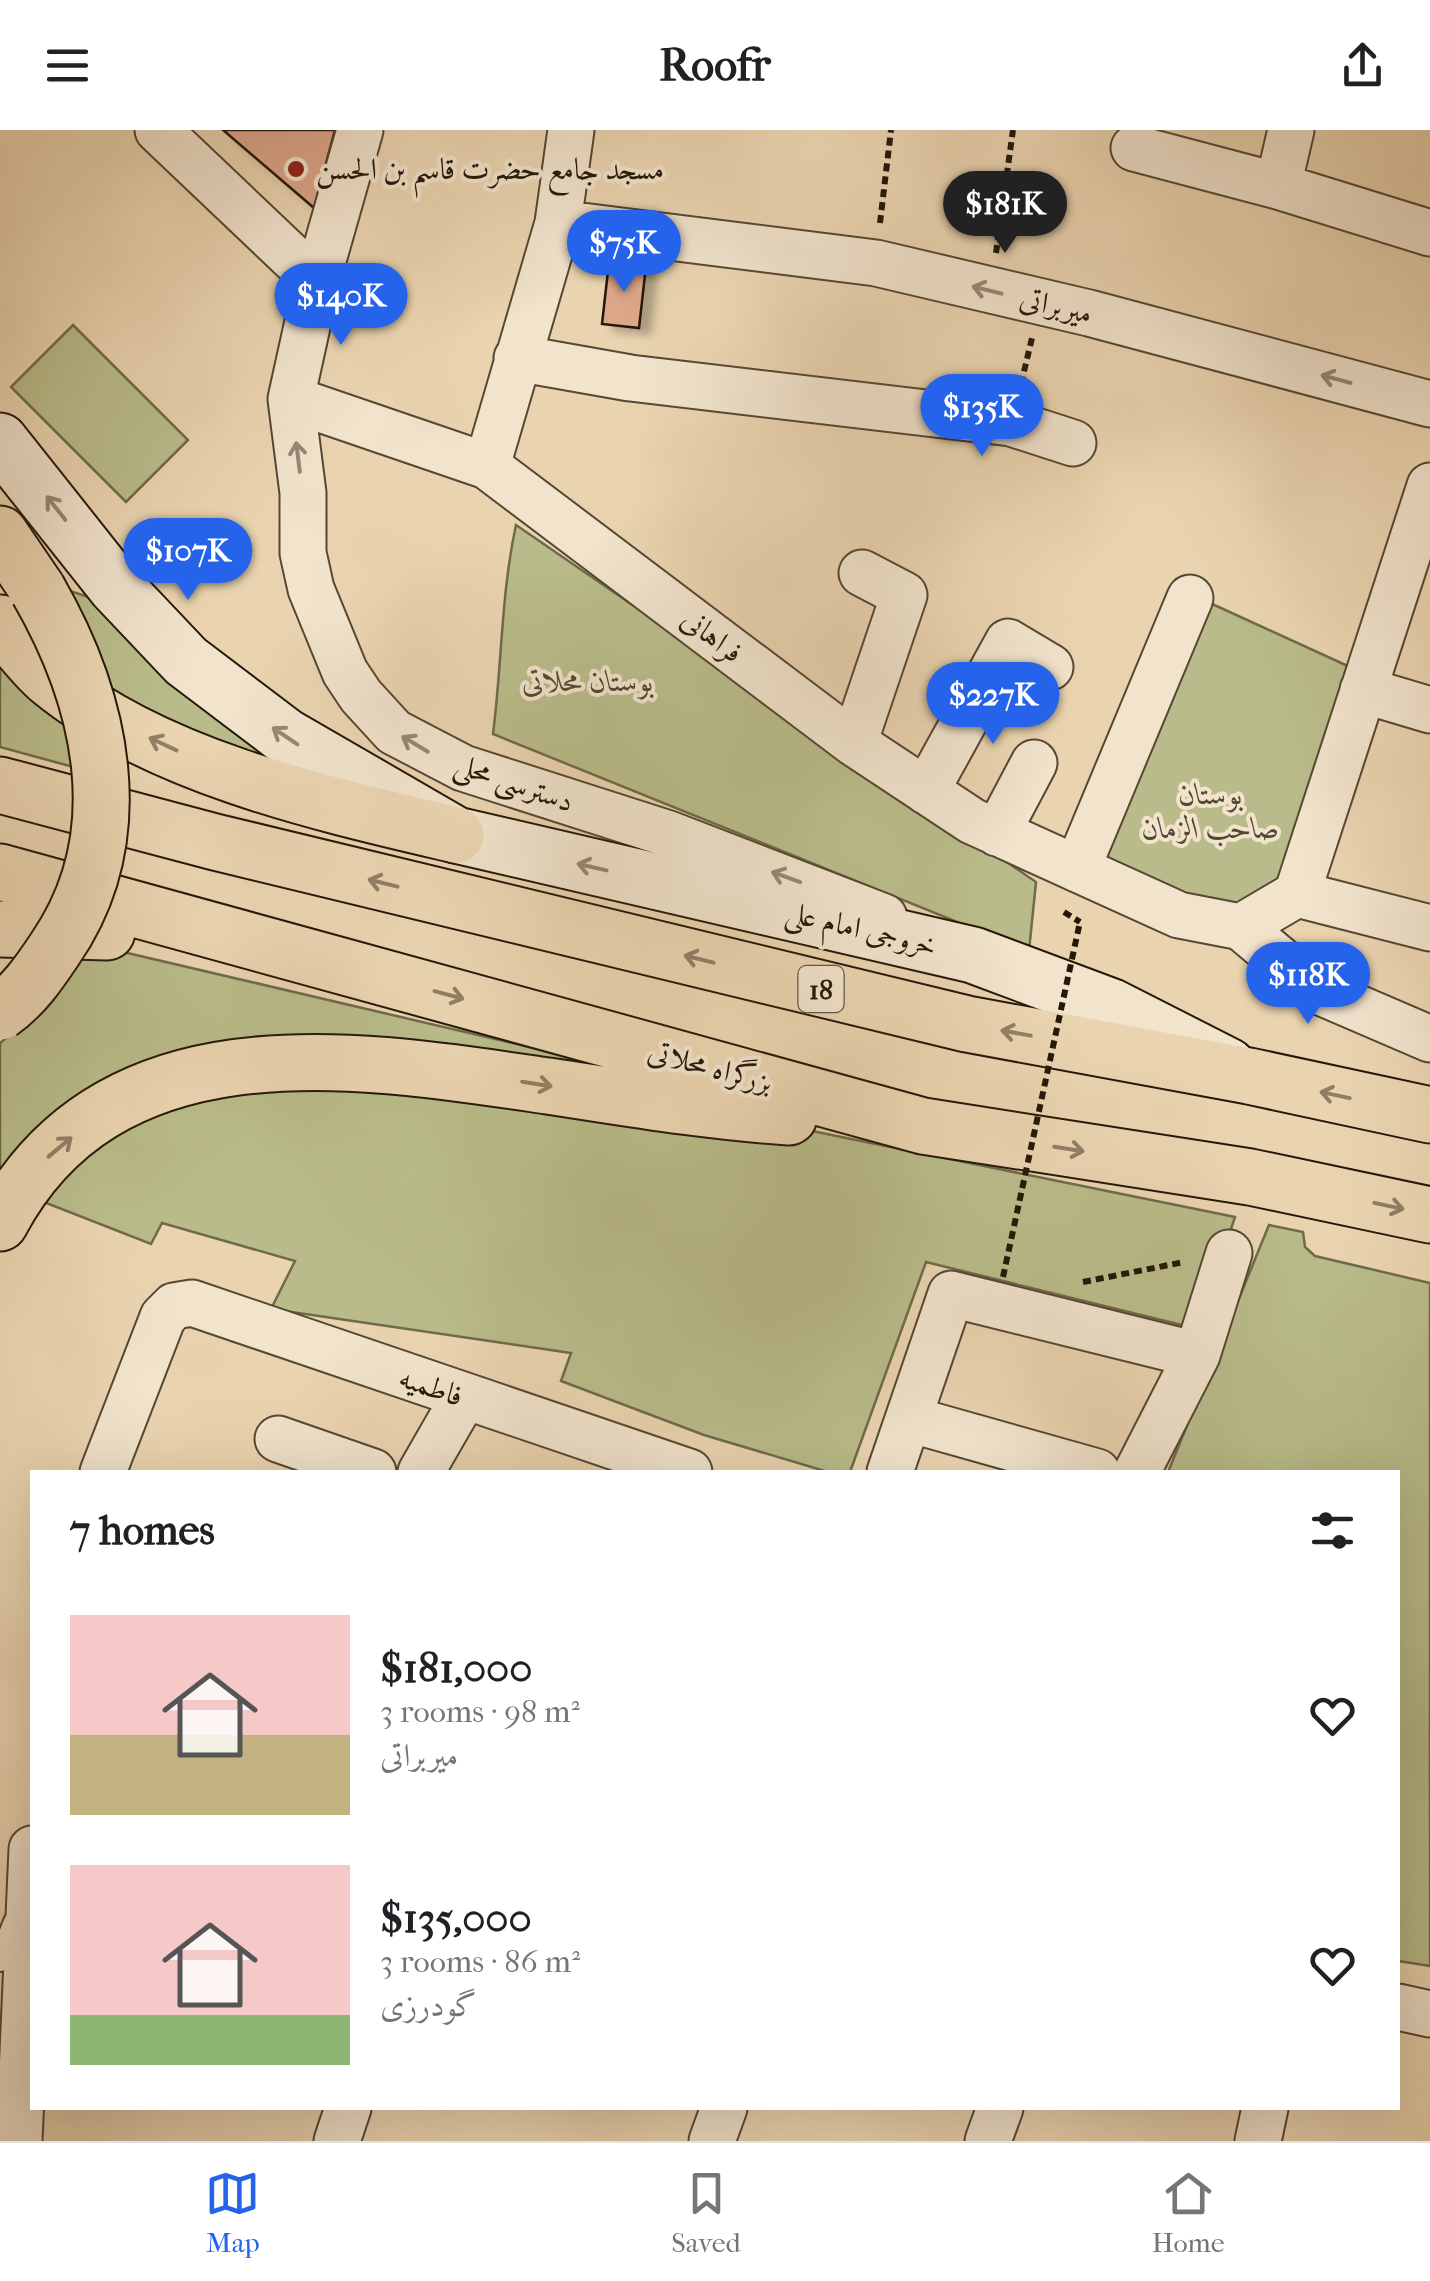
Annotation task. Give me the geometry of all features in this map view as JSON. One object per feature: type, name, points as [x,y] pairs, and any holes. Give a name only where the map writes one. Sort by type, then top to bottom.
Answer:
[{"type":"highway","points":[[0,534],[19,606],[50,680],[132,730],[195,759],[274,789],[456,836]]},
{"type":"highway","points":[[0,1012],[18,998],[76,918],[93,870],[104,788],[98,732],[68,642],[19,606]]},
{"type":"highway","name":"18","points":[[0,785],[216,842],[967,1024],[1248,1076],[1430,1116]]},
{"type":"highway","name":"بزرگراه محلاتی","points":[[0,872],[923,1126],[1250,1177],[1430,1215]]},
{"type":"highway","points":[[0,929],[230,935]]},
{"type":"highway","points":[[0,1224],[38,1166],[86,1125],[131,1099],[180,1078],[277,1061],[400,1063],[761,1115],[923,1126]]},
{"type":"main road","name":"خروجی امام علی","points":[[0,442],[115,586],[186,662],[285,736],[456,836],[973,955],[1112,1007],[1248,1076]]},
{"type":"street","points":[[158,130],[317,282]]},
{"type":"street","points":[[291,398],[317,282],[360,130]]},
{"type":"street","points":[[488,466],[558,222],[570,130]]},
{"type":"street","points":[[1278,186],[1291,130]]},
{"type":"street","points":[[1163,145],[1430,233]]},
{"type":"street","name":"میربراتی","points":[[558,222],[876,263],[1430,404]]},
{"type":"street","points":[[517,358],[630,378],[1011,424],[1072,443]]},
{"type":"street","name":"فراهانی","points":[[291,398],[488,466],[854,743],[998,833],[1070,890],[1241,927],[1316,990],[1430,1040]]},
{"type":"street","name":"دسترسی محلی","points":[[291,398],[303,493],[303,553],[312,589],[346,672],[376,716],[394,732],[463,768],[795,880],[973,955]]},
{"type":"street","points":[[1241,927],[1296,894],[1363,690],[1422,534],[1430,486]]},
{"type":"street","points":[[854,743],[904,595],[862,572]]},
{"type":"street","points":[[1070,890],[1190,598]]},
{"type":"street","points":[[926,791],[1008,642],[1050,666]]},
{"type":"street","points":[[1363,690],[1430,710]]},
{"type":"street","points":[[998,833],[1034,763]]},
{"type":"street","points":[[1296,894],[1430,928]]},
{"type":"street","points":[[1137,1470],[1197,1355],[1229,1253]]},
{"type":"street","points":[[891,1470],[952,1294],[1197,1355]]},
{"type":"street","name":"فاطمیه","points":[[104,1470],[163,1316],[174,1306],[192,1303],[464,1399],[683,1470]]},
{"type":"street","points":[[423,1470],[464,1399]]},
{"type":"street","points":[[909,1419],[1090,1470]]},
{"type":"street","points":[[278,1439],[367,1470]]},
{"type":"street","points":[[19,2141],[30,1889]]},
{"type":"street","points":[[1400,2007],[1430,2014]]},
{"type":"street","points":[[337,2141],[347,2110]]},
{"type":"street","points":[[712,2141],[723,2110]]},
{"type":"street","points":[[988,2141],[999,2110]]},
{"type":"street","points":[[1258,2141],[1266,2110]]},
{"type":"lane","points":[[0,1960],[30,1869]]},
{"type":"path","points":[[876,263],[890,130]]},
{"type":"path","points":[[991,291],[1013,130]]},
{"type":"path","points":[[1011,424],[1040,302]]},
{"type":"path","points":[[1003,1277],[1080,922],[1070,890]]},
{"type":"path","points":[[1068,1285],[1229,1253]]},
{"type":"green space","points":[[73,325],[188,440],[126,502],[11,387]]},
{"type":"green space","name":"بوستان محلاتی","points":[[516,525],[1036,882],[1029,951],[493,734],[507,577]]},
{"type":"green space","points":[[58,587],[107,603],[359,795],[109,702]]},
{"type":"green space","name":"بوستان صاحب الزمان","points":[[1210,603],[1350,667],[1279,885],[1237,909],[1170,891],[1097,855]]},
{"type":"green space","points":[[0,642],[59,694],[77,768],[0,747]]},
{"type":"green space","points":[[89,944],[781,1106],[309,1038],[0,1185],[0,1043],[33,1016]]},
{"type":"green space","points":[[286,1079],[812,1131],[1235,1217],[1198,1329],[926,1262],[851,1470],[821,1470],[704,1435],[561,1381],[571,1353],[271,1309],[295,1261],[162,1223],[151,1244],[36,1199],[80,1156],[147,1112]]},
{"type":"green space","points":[[1269,1225],[1303,1232],[1305,1247],[1315,1256],[1430,1283],[1430,1966],[1400,1961],[1400,1470],[1169,1470]]},
{"type":"building","name":"مسجد جامع حضرت قاسم بن الحسن","points":[[223,130],[335,130],[314,208]]},
{"type":"building","points":[[609,262],[646,266],[639,328],[602,324]]},
{"type":"place","name":"مسجد جامع حضرت قاسم بن الحسن","points":[[296,169]]}]
